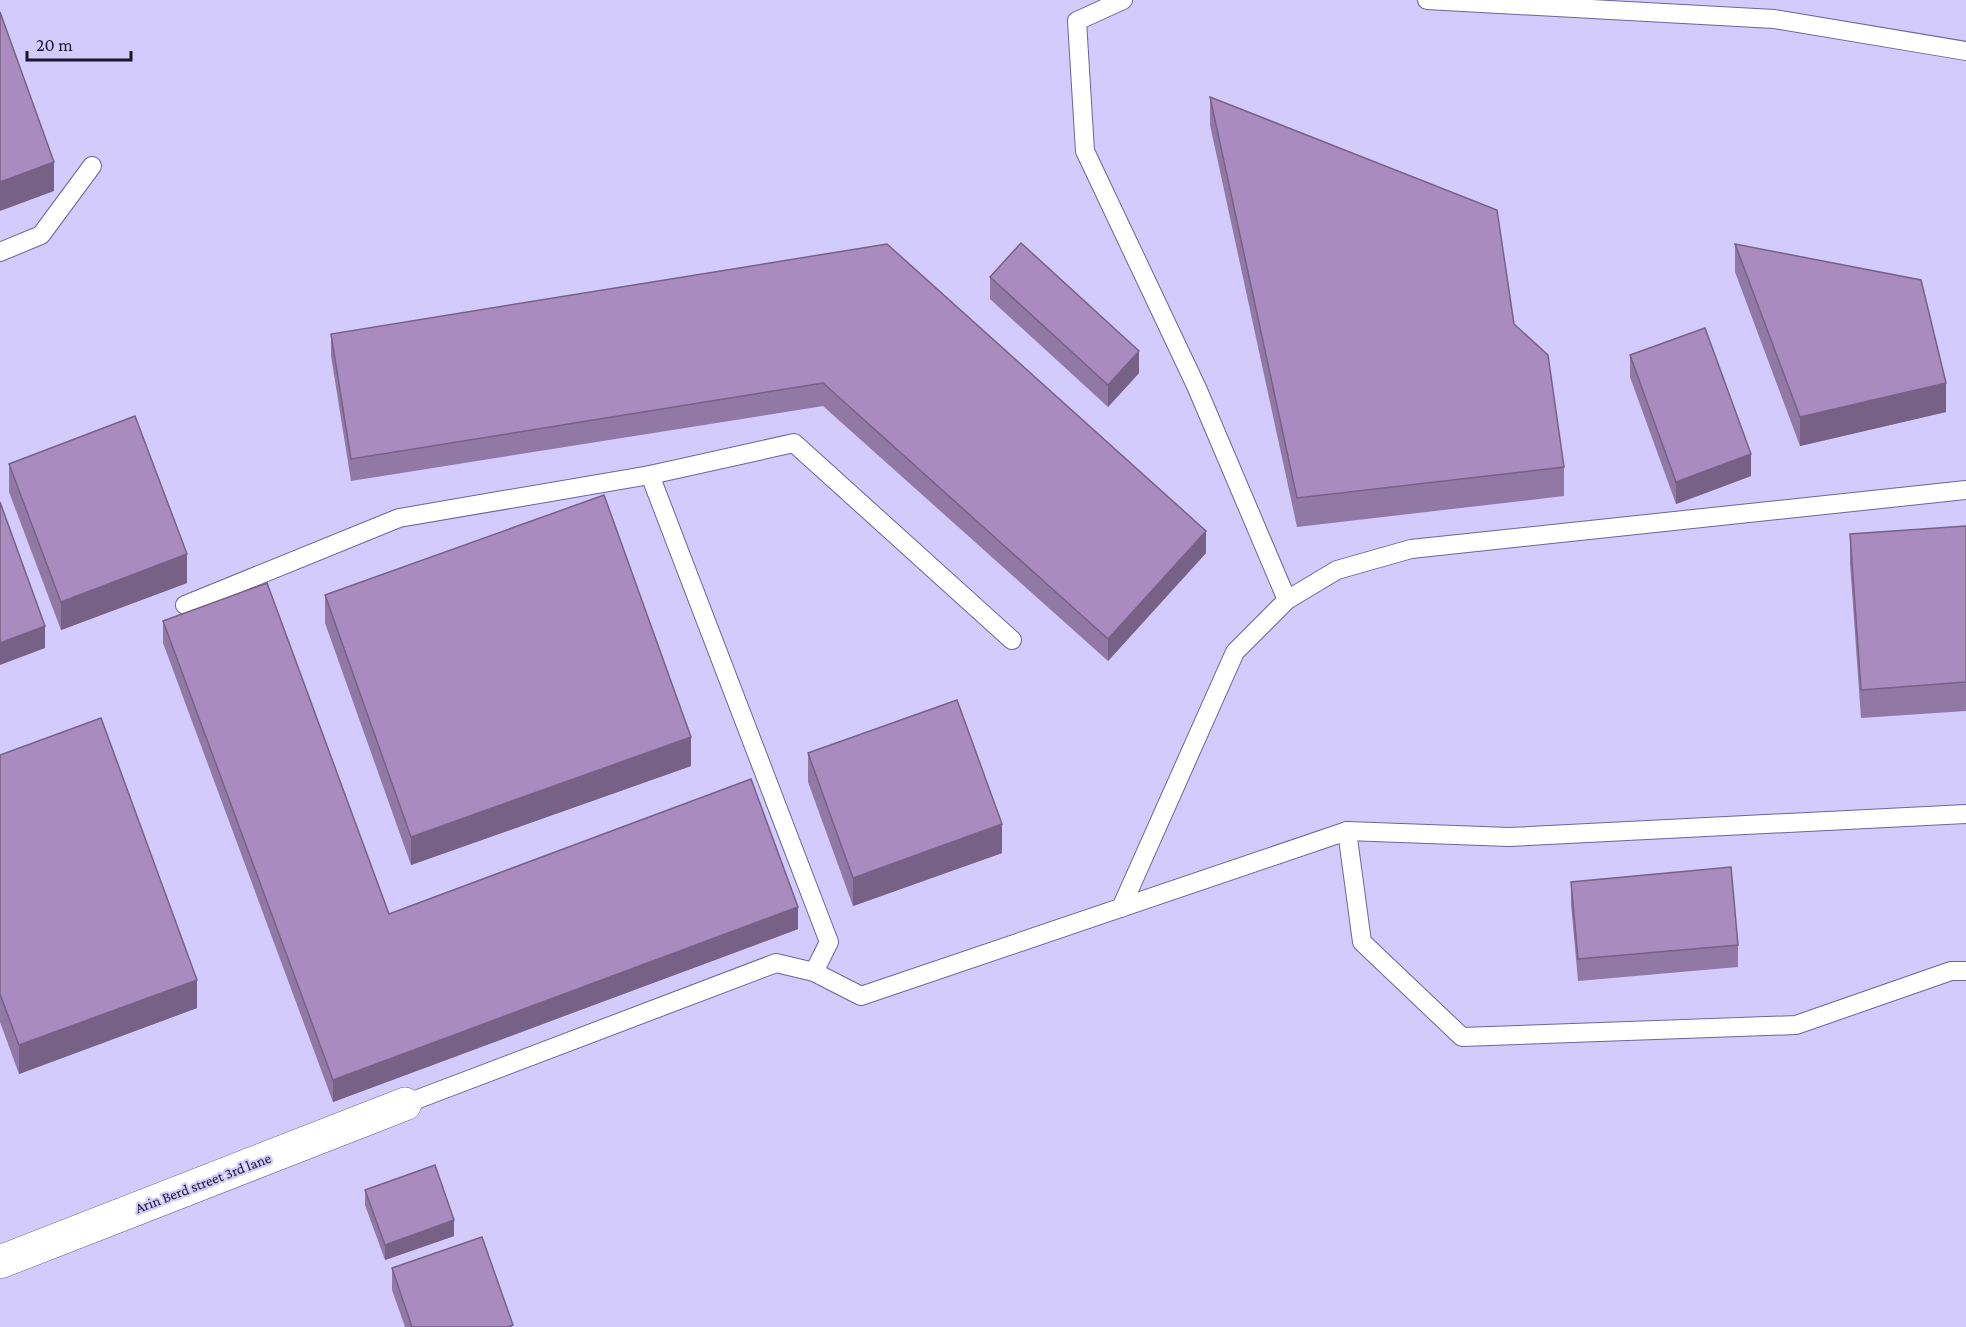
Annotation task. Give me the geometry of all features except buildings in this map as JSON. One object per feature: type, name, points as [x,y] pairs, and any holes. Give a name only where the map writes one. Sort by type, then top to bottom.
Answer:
[{"type":"street","name":"Arin Berd street 3rd lane","points":[[0,1262],[405,1104]]},
{"type":"lane","points":[[1123,0],[1077,21],[1085,151],[1197,388],[1287,600]]},
{"type":"lane","points":[[1427,0],[1774,19],[1966,51]]},
{"type":"lane","points":[[0,252],[41,235],[92,166]]},
{"type":"lane","points":[[185,605],[399,518],[650,475],[794,442],[1012,640]]},
{"type":"lane","points":[[650,475],[829,942],[814,972]]},
{"type":"lane","points":[[1121,908],[1235,652],[1287,600],[1337,570],[1411,549],[1966,490]]},
{"type":"lane","points":[[405,1104],[777,963],[814,972],[861,996],[1347,831],[1509,837],[1966,814]]},
{"type":"lane","points":[[1347,831],[1362,942],[1462,1037],[1796,1025],[1952,971],[1966,970]]}]
